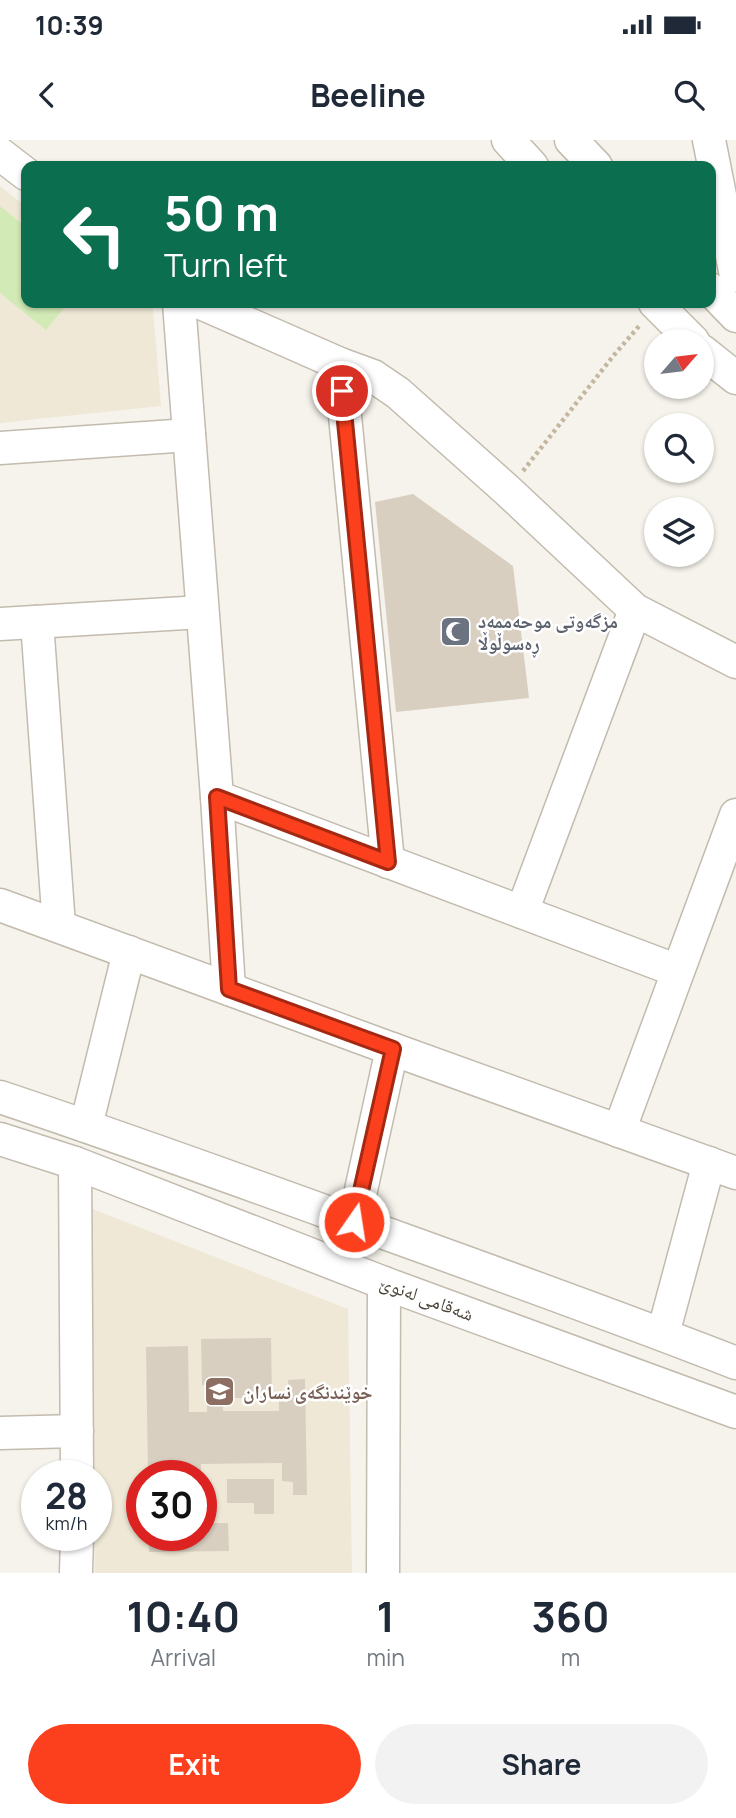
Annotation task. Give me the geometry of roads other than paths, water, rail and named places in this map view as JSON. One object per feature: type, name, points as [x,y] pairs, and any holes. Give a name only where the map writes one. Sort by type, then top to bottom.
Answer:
[{"type":"street","points":[[508,140],[527,161]]},
{"type":"street","points":[[571,140],[591,161]]},
{"type":"street","points":[[709,140],[713,161]]},
{"type":"street","points":[[0,154],[21,170]]},
{"type":"street","points":[[716,175],[736,276]]},
{"type":"street","points":[[716,295],[736,316]]},
{"type":"street","points":[[179,308],[229,989]]},
{"type":"street","points":[[212,308],[373,376],[398,393],[508,491],[635,610],[736,662]]},
{"type":"street","points":[[660,308],[680,329]]},
{"type":"street","points":[[714,361],[736,378]]},
{"type":"street","points":[[340,364],[388,862]]},
{"type":"street","points":[[0,449],[189,435]]},
{"type":"street","points":[[522,912],[635,610]]},
{"type":"street","points":[[0,624],[202,612]]},
{"type":"street","points":[[37,622],[60,926]]},
{"type":"street","points":[[217,797],[678,971]]},
{"type":"street","points":[[619,1131],[736,815]]},
{"type":"street","points":[[0,905],[722,1168],[663,1334]]},
{"type":"street","points":[[86,1126],[129,952]]},
{"type":"street","points":[[354,1222],[393,1049]]},
{"type":"street","points":[[0,1097],[354,1222],[736,1363]]},
{"type":"street","name":"شەقامی لەنوێ","points":[[0,1139],[75,1163],[384,1283],[736,1412]]},
{"type":"street","points":[[75,1163],[78,1460]]},
{"type":"street","points":[[383,1573],[384,1283]]},
{"type":"street","points":[[590,1357],[601,1312]]},
{"type":"street","points":[[0,1433],[77,1431]]},
{"type":"street","points":[[76,1573],[77,1551]]},
{"type":"place","name":"مزگەوتی موحەممەد ڕەسوڵوڵا","points":[[455,632]]},
{"type":"place","name":"خوێندنگەی نساران","points":[[220,1392]]}]
